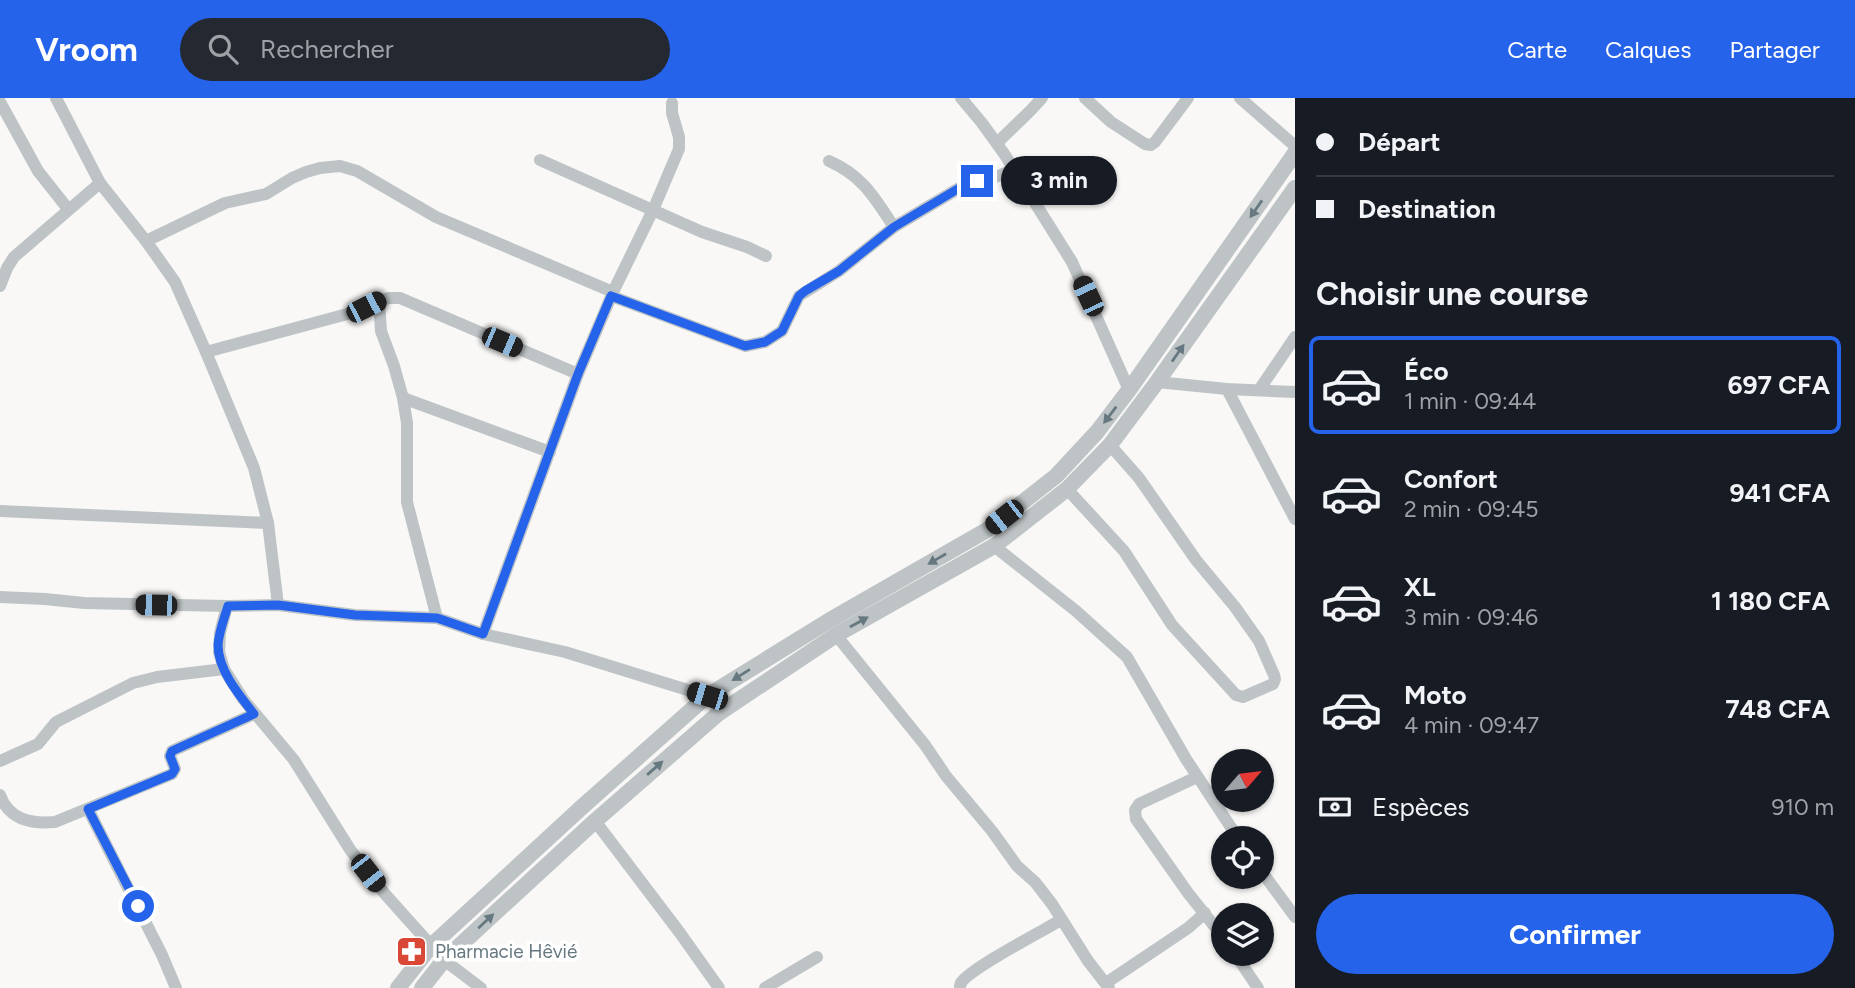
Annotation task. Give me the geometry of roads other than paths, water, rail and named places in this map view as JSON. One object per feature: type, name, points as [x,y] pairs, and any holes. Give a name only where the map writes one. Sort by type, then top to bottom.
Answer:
[{"type":"street","points":[[56,98],[100,183],[175,282],[206,352],[254,468],[268,523],[278,605]]},
{"type":"street","points":[[961,98],[1015,169],[1072,262],[1129,390]]},
{"type":"street","points":[[997,143],[1042,98]]},
{"type":"street","points":[[1085,98],[1111,122],[1144,144],[1151,145],[1188,98]]},
{"type":"street","points":[[1240,98],[1295,146]]},
{"type":"street","points":[[0,102],[38,172],[68,209]]},
{"type":"street","points":[[483,634],[578,374],[679,149],[672,103]]},
{"type":"street","points":[[398,988],[431,946],[707,696],[830,620],[987,530],[1056,476],[1097,432],[1129,390],[1295,153]]},
{"type":"street","points":[[540,160],[766,256]]},
{"type":"street","points":[[829,162],[848,170],[871,192],[894,227]]},
{"type":"street","points":[[146,241],[225,203],[266,194],[306,172],[340,166],[357,171],[436,217],[612,294],[745,346],[765,342],[782,331],[799,296],[839,271],[894,227],[961,187],[1015,169]]},
{"type":"street","points":[[0,283],[14,257],[100,183]]},
{"type":"street","points":[[422,988],[444,960],[595,821],[719,713],[836,635],[994,546],[1067,489],[1110,445],[1295,188]]},
{"type":"street","points":[[206,352],[351,313],[388,298],[400,298],[578,374]]},
{"type":"street","points":[[379,301],[381,331],[394,366],[407,423],[407,502],[437,618]]},
{"type":"street","points":[[1259,390],[1295,337]]},
{"type":"street","points":[[1157,382],[1295,391]]},
{"type":"street","points":[[1227,388],[1295,519]]},
{"type":"street","points":[[403,398],[551,452]]},
{"type":"street","points":[[1067,489],[1124,551],[1172,625],[1236,695],[1243,697],[1272,684],[1274,675],[1259,641],[1196,560],[1139,478],[1110,445]]},
{"type":"street","points":[[0,511],[268,523]]},
{"type":"street","points":[[994,546],[1076,611],[1127,657],[1197,777],[1230,826]]},
{"type":"street","points":[[0,597],[84,603],[278,605],[355,615],[437,618],[483,634],[565,652],[707,696]]},
{"type":"street","points":[[228,606],[218,642],[219,652],[224,669],[243,699],[294,760],[351,851],[385,894],[444,960],[481,988]]},
{"type":"street","points":[[836,635],[1017,866],[1035,882],[1108,986],[1205,913]]},
{"type":"street","points":[[0,761],[38,744],[61,719],[134,683],[157,677],[224,669]]},
{"type":"street","points":[[0,795],[7,808],[21,819],[41,823],[55,822],[172,774],[175,769],[170,756],[172,751],[254,714]]},
{"type":"street","points":[[1197,777],[1139,804],[1135,810],[1136,819],[1211,921]]},
{"type":"street","points":[[88,809],[176,988]]},
{"type":"street","points":[[595,821],[719,988]]},
{"type":"street","points":[[1274,888],[1295,917]]},
{"type":"street","points":[[960,988],[961,982],[968,976],[1061,920]]},
{"type":"street","points":[[765,988],[817,957]]},
{"type":"street","points":[[1243,966],[1258,988]]},
{"type":"place","name":"Pharmacie Hêvié","points":[[412,951]]}]
